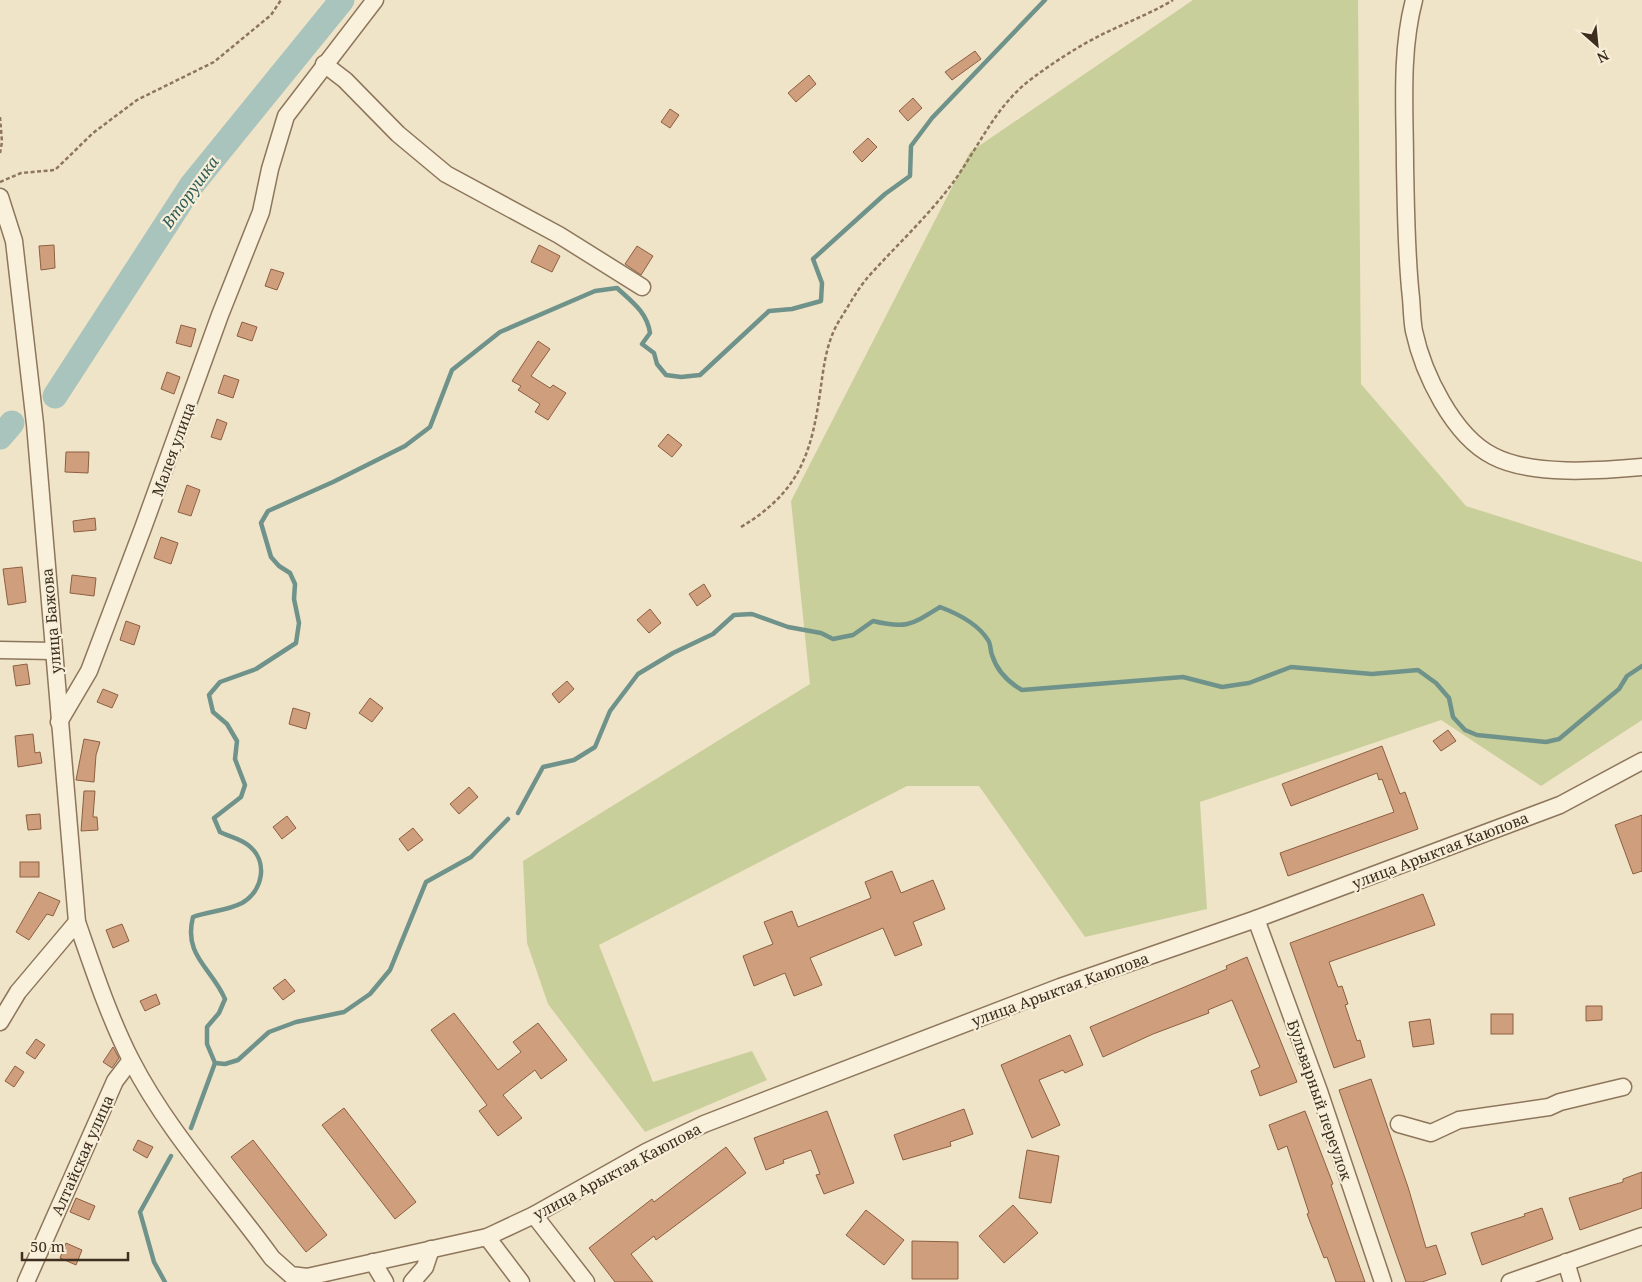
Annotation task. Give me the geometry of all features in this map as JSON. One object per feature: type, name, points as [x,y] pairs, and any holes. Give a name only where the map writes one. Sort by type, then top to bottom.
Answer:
[{"type":"street","name":"Малея улица","points":[[59,722],[89,671],[192,398],[220,315],[261,212],[270,169],[286,116],[324,64],[375,0]]},
{"type":"street","points":[[1414,0],[1408,22],[1405,78],[1406,255],[1414,331],[1430,378],[1450,415],[1471,441],[1492,456],[1514,464],[1550,469],[1642,467]]},
{"type":"street","points":[[324,64],[345,80],[398,134],[446,174],[558,235],[642,287]]},
{"type":"street","name":"улица Бажова","points":[[1,202],[14,241],[35,424],[77,922],[100,988],[131,1060],[181,1138],[288,1279]]},
{"type":"street","points":[[0,650],[53,651]]},
{"type":"street","name":"улица Арыктая Каюпова","points":[[288,1279],[306,1277],[488,1237],[534,1215],[646,1152],[704,1124],[1060,987],[1256,919],[1560,805],[1642,761]]},
{"type":"street","name":"Бульварный переулок","points":[[1256,919],[1319,1091],[1382,1282]]},
{"type":"street","points":[[0,1022],[18,992],[77,922]]},
{"type":"street","name":"Алтайская улица","points":[[26,1282],[115,1081],[131,1060]]},
{"type":"street","points":[[1399,1124],[1431,1133],[1459,1120],[1549,1107],[1560,1102],[1623,1087]]},
{"type":"street","points":[[534,1215],[586,1282]]},
{"type":"street","points":[[1510,1282],[1642,1236]]},
{"type":"street","points":[[488,1237],[521,1282]]},
{"type":"street","points":[[412,1282],[425,1267],[431,1250]]},
{"type":"street","points":[[373,1262],[385,1282]]},
{"type":"street","points":[[1566,1262],[1572,1282]]},
{"type":"path","points":[[0,182],[21,173],[40,173],[55,170],[93,133],[137,100],[221,57],[271,15],[281,0]]},
{"type":"path","points":[[741,527],[769,509],[784,492],[806,459],[814,433],[826,354],[838,324],[867,278],[902,242],[952,183],[1011,95],[1034,76],[1100,35],[1158,9],[1173,0]]},
{"type":"path","points":[[0,118],[2,142],[0,153]]},
{"type":"green space","points":[[1193,0],[1358,0],[1361,384],[1466,506],[1642,562],[1642,720],[1541,786],[1441,720],[1200,802],[1207,909],[1085,937],[979,786],[907,786],[599,945],[653,1082],[752,1051],[767,1080],[645,1132],[548,1004],[527,943],[523,861],[810,684],[791,501],[970,152]]},
{"type":"building","points":[[975,51],[981,59],[952,80],[945,72]]},
{"type":"building","points":[[809,75],[816,84],[796,102],[788,93]]},
{"type":"building","points":[[913,98],[922,108],[908,121],[899,111]]},
{"type":"building","points":[[670,109],[679,115],[670,128],[661,122]]},
{"type":"building","points":[[868,138],[877,147],[862,162],[853,152]]},
{"type":"building","points":[[54,245],[55,268],[41,270],[39,246]]},
{"type":"building","points":[[539,245],[560,256],[552,272],[531,262]]},
{"type":"building","points":[[637,246],[653,256],[641,275],[625,264]]},
{"type":"building","points":[[271,269],[284,273],[277,290],[265,286]]},
{"type":"building","points":[[242,322],[257,327],[252,341],[237,336]]},
{"type":"building","points":[[181,325],[196,329],[191,347],[176,343]]},
{"type":"building","points":[[538,341],[550,349],[531,376],[550,388],[553,385],[566,393],[548,420],[535,412],[540,404],[518,390],[521,386],[512,381]]},
{"type":"building","points":[[167,372],[180,377],[174,394],[161,389]]},
{"type":"building","points":[[224,375],[239,380],[233,398],[218,393]]},
{"type":"building","points":[[217,419],[227,423],[221,440],[211,437]]},
{"type":"building","points":[[668,434],[682,445],[672,457],[658,446]]},
{"type":"building","points":[[66,452],[89,452],[88,473],[65,472]]},
{"type":"building","points":[[187,485],[200,490],[191,516],[178,512]]},
{"type":"building","points":[[95,518],[96,530],[74,532],[73,521]]},
{"type":"building","points":[[161,537],[178,543],[171,564],[154,558]]},
{"type":"building","points":[[22,567],[26,602],[8,605],[3,569]]},
{"type":"building","points":[[72,575],[96,578],[94,596],[70,593]]},
{"type":"building","points":[[704,584],[711,596],[697,606],[689,594]]},
{"type":"building","points":[[650,609],[661,623],[649,633],[637,620]]},
{"type":"building","points":[[126,621],[140,626],[134,645],[120,640]]},
{"type":"building","points":[[27,664],[30,684],[16,686],[13,666]]},
{"type":"building","points":[[567,681],[574,689],[559,703],[552,694]]},
{"type":"building","points":[[103,689],[118,695],[112,708],[97,702]]},
{"type":"building","points":[[370,698],[383,708],[372,722],[359,713]]},
{"type":"building","points":[[293,708],[310,713],[306,729],[289,724]]},
{"type":"building","points":[[1448,730],[1456,741],[1441,751],[1433,741]]},
{"type":"building","points":[[33,734],[35,753],[40,752],[42,763],[18,767],[15,736]]},
{"type":"building","points":[[84,739],[100,742],[96,755],[94,782],[76,780]]},
{"type":"building","points":[[1382,746],[1400,794],[1405,792],[1418,829],[1288,876],[1280,853],[1394,812],[1382,779],[1379,780],[1377,773],[1291,806],[1282,784]]},
{"type":"building","points":[[469,787],[478,797],[459,814],[450,804]]},
{"type":"building","points":[[84,791],[95,791],[93,817],[97,817],[98,830],[81,831]]},
{"type":"building","points":[[40,814],[41,829],[28,830],[26,815]]},
{"type":"building","points":[[1642,815],[1642,871],[1633,874],[1615,825]]},
{"type":"building","points":[[287,816],[296,828],[282,839],[273,827]]},
{"type":"building","points":[[413,828],[423,840],[408,851],[399,839]]},
{"type":"building","points":[[20,862],[39,862],[39,877],[20,877]]},
{"type":"building","points":[[892,871],[901,893],[933,880],[945,909],[913,922],[922,945],[895,956],[883,928],[810,958],[822,985],[794,996],[785,973],[754,986],[743,956],[773,944],[764,922],[792,911],[798,927],[871,898],[865,882]]},
{"type":"building","points":[[39,892],[60,901],[53,916],[47,914],[29,940],[16,932]]},
{"type":"building","points":[[1423,894],[1435,925],[1329,962],[1338,987],[1342,986],[1348,1004],[1345,1005],[1357,1041],[1360,1040],[1365,1057],[1334,1068],[1290,943]]},
{"type":"building","points":[[122,924],[129,941],[113,948],[106,930]]},
{"type":"building","points":[[1247,957],[1297,1082],[1260,1096],[1251,1071],[1260,1067],[1232,1000],[1208,1010],[1209,1013],[1153,1034],[1103,1057],[1090,1027],[1227,969],[1226,966]]},
{"type":"building","points":[[285,979],[295,991],[283,1000],[273,988]]},
{"type":"building","points":[[156,994],[160,1004],[145,1011],[140,1001]]},
{"type":"building","points":[[1586,1006],[1602,1006],[1602,1020],[1586,1021]]},
{"type":"building","points":[[454,1013],[498,1070],[521,1052],[513,1042],[538,1023],[567,1060],[541,1079],[535,1070],[503,1095],[522,1118],[498,1136],[479,1111],[487,1105],[431,1030]]},
{"type":"building","points":[[1491,1014],[1513,1014],[1513,1034],[1491,1034]]},
{"type":"building","points":[[1430,1019],[1434,1044],[1413,1047],[1409,1022]]},
{"type":"building","points":[[1070,1035],[1083,1065],[1065,1073],[1063,1070],[1039,1080],[1060,1125],[1032,1138],[1001,1065]]},
{"type":"building","points":[[36,1039],[45,1045],[35,1059],[26,1053]]},
{"type":"building","points":[[113,1047],[119,1058],[112,1068],[103,1062]]},
{"type":"building","points":[[15,1066],[24,1072],[14,1087],[5,1081]]},
{"type":"building","points":[[1371,1079],[1408,1187],[1426,1248],[1436,1245],[1446,1274],[1422,1282],[1406,1282],[1339,1090]]},
{"type":"building","points":[[344,1108],[416,1202],[395,1219],[322,1125]]},
{"type":"building","points":[[964,1109],[973,1134],[950,1142],[951,1146],[903,1160],[894,1135]]},
{"type":"building","points":[[827,1111],[854,1183],[824,1194],[816,1175],[820,1174],[811,1150],[783,1160],[784,1163],[766,1170],[754,1138]]},
{"type":"building","points":[[1305,1111],[1333,1184],[1331,1185],[1365,1282],[1336,1282],[1327,1257],[1324,1258],[1307,1214],[1309,1213],[1287,1146],[1278,1150],[1269,1125]]},
{"type":"building","points":[[138,1140],[153,1147],[147,1158],[133,1150]]},
{"type":"building","points":[[253,1140],[327,1235],[306,1252],[231,1157]]},
{"type":"building","points":[[726,1147],[746,1173],[656,1240],[654,1236],[631,1254],[653,1282],[615,1282],[589,1248],[652,1199],[654,1202]]},
{"type":"building","points":[[1027,1150],[1059,1156],[1051,1203],[1019,1198]]},
{"type":"building","points":[[1642,1172],[1642,1208],[1580,1230],[1569,1198],[1623,1182],[1623,1179]]},
{"type":"building","points":[[76,1198],[95,1206],[89,1220],[70,1212]]},
{"type":"building","points":[[1013,1205],[1038,1233],[1004,1263],[979,1236]]},
{"type":"building","points":[[1542,1208],[1553,1239],[1482,1265],[1471,1233],[1525,1216],[1524,1214]]},
{"type":"building","points":[[866,1210],[904,1240],[884,1265],[846,1235]]},
{"type":"building","points":[[912,1241],[958,1242],[958,1279],[912,1279]]},
{"type":"building","points":[[66,1243],[82,1250],[76,1265],[60,1258]]},
{"type":"waterway","name":"Вторушка","points":[[55,396],[191,186],[342,0]]},
{"type":"waterway","points":[[191,1128],[215,1063],[207,1044],[207,1027],[219,1013],[225,999],[195,952],[191,930],[193,917],[230,908],[242,903],[255,891],[261,875],[259,859],[255,852],[242,841],[220,832],[214,818],[241,797],[245,785],[235,759],[237,741],[227,724],[213,712],[209,695],[220,682],[256,669],[296,643],[299,623],[294,599],[295,584],[290,573],[279,566],[271,557],[261,523],[268,511],[333,482],[405,446],[430,427],[452,370],[500,332],[595,291],[617,288],[633,303],[646,319],[650,333],[642,344],[654,353],[657,364],[666,375],[681,377],[700,375],[769,311],[792,309],[821,301],[822,283],[813,259],[885,194],[910,176],[911,146],[932,118],[1045,0]]},
{"type":"waterway","name":"Вторушка","points":[[0,437],[12,423]]},
{"type":"waterway","points":[[518,813],[543,767],[574,760],[595,747],[610,711],[638,674],[673,653],[713,634],[734,615],[752,614],[788,627],[821,633],[833,639],[853,635],[873,621],[893,625],[908,624],[940,607],[960,616],[984,634],[989,642],[994,661],[1000,671],[1008,680],[1022,690],[1183,677],[1222,687],[1249,683],[1291,667],[1372,674],[1418,670],[1436,683],[1449,698],[1453,717],[1465,730],[1477,735],[1546,742],[1559,739],[1619,689],[1627,676],[1642,666]]},
{"type":"waterway","points":[[215,1063],[225,1064],[238,1060],[269,1032],[296,1022],[344,1012],[370,994],[390,970],[426,882],[471,857],[508,819]]},
{"type":"waterway","points":[[165,1282],[154,1262],[140,1212],[171,1156]]}]
